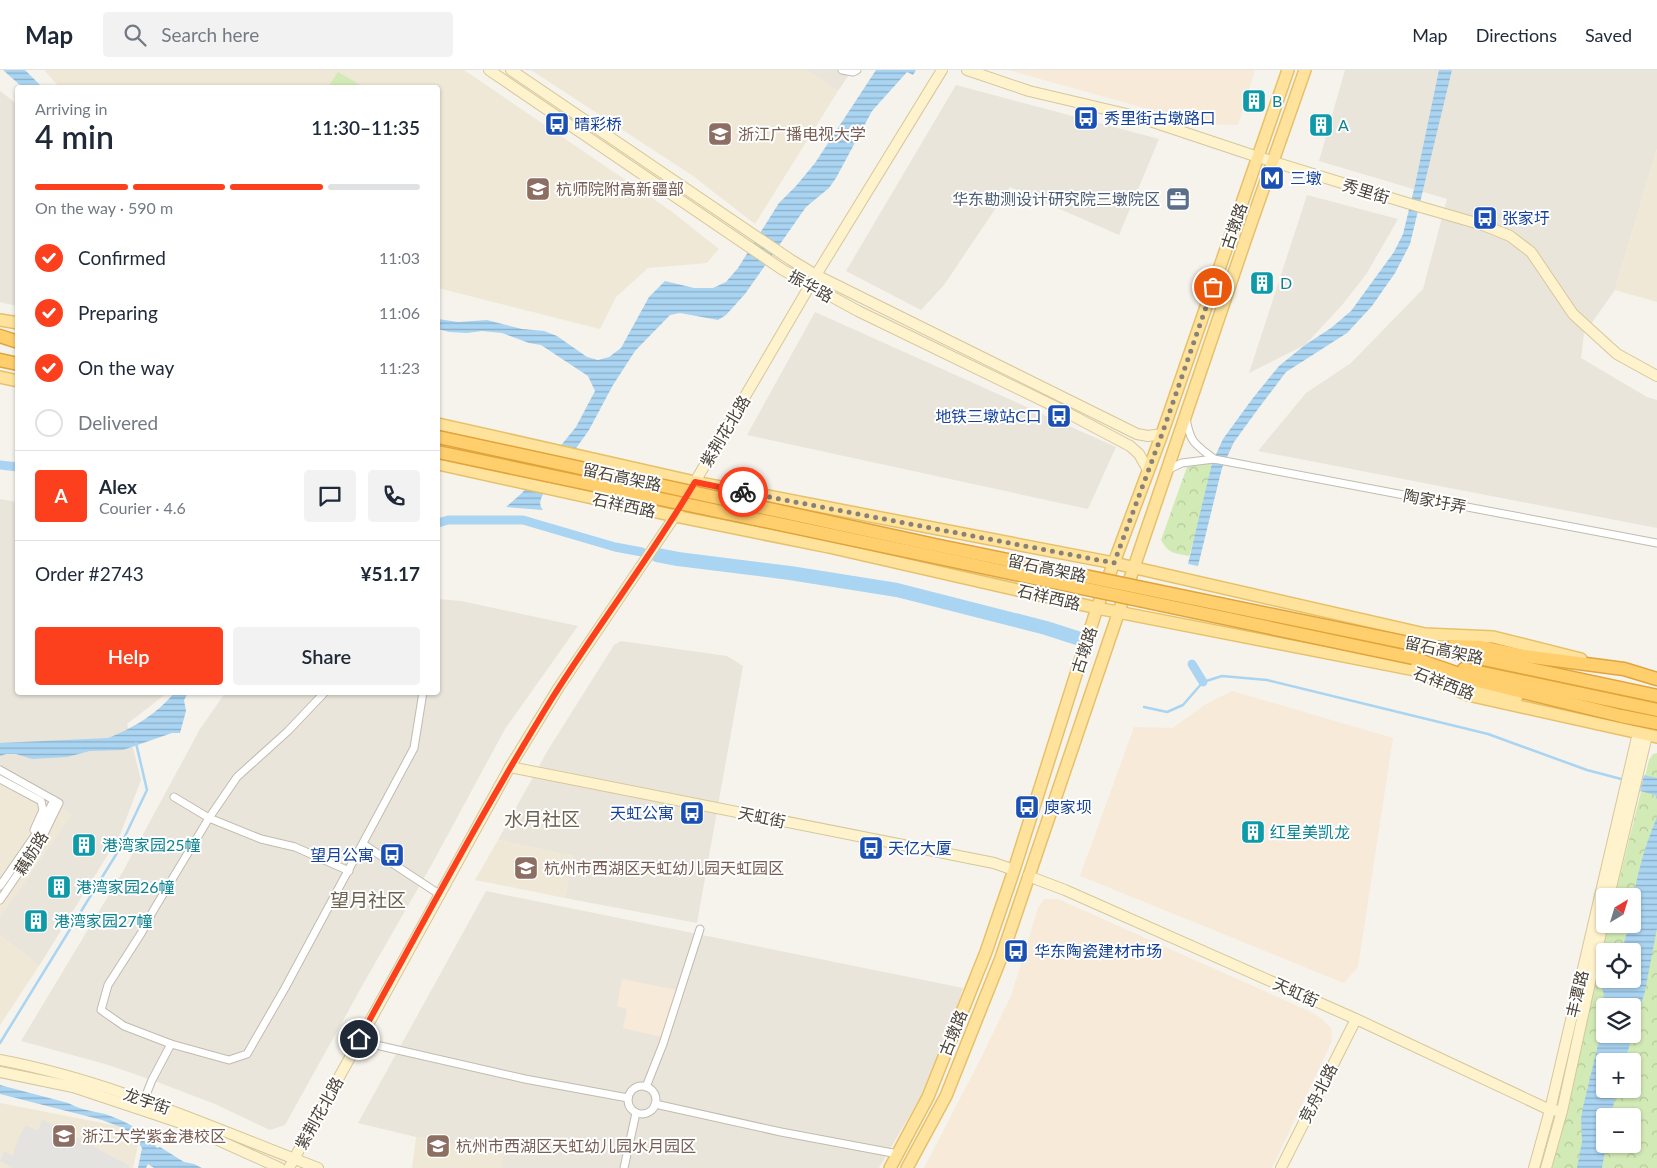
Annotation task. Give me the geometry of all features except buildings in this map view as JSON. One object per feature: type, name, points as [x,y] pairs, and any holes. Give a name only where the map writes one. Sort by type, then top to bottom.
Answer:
[{"type":"highway","points":[[0,336],[15,342]]},
{"type":"highway","points":[[0,341],[15,343]]},
{"type":"highway","points":[[0,360],[15,363]]},
{"type":"highway","points":[[0,369],[15,369]]},
{"type":"highway","name":"留石高架路","points":[[440,436],[935,546],[1657,696]]},
{"type":"highway","name":"留石高架路","points":[[440,452],[1414,664],[1657,720]]},
{"type":"highway","points":[[1413,644],[1480,647],[1524,656],[1624,669],[1657,678]]},
{"type":"highway","points":[[1414,664],[1554,700],[1657,720]]},
{"type":"main road","name":"振华路","points":[[489,70],[783,270],[867,316],[1062,410],[1130,446],[1139,454],[1148,470]]},
{"type":"main road","name":"振华路","points":[[511,70],[816,275],[1137,434],[1148,436],[1162,434]]},
{"type":"main road","name":"紫荆花北路","points":[[291,1163],[510,767],[562,682],[675,516],[816,275],[942,70]]},
{"type":"main road","name":"秀里街","points":[[967,70],[1029,90],[1136,116],[1273,162],[1483,225],[1510,236],[1531,252],[1573,314],[1617,354],[1657,376]]},
{"type":"main road","name":"古墩路","points":[[890,1168],[928,1097],[973,985],[1014,870],[1097,608],[1162,434],[1288,70]]},
{"type":"main road","name":"古墩路","points":[[908,1168],[946,1096],[1001,958],[1305,70]]},
{"type":"main road","points":[[0,320],[15,322]]},
{"type":"main road","points":[[0,377],[15,380]]},
{"type":"main road","points":[[440,424],[695,482],[1114,563],[1425,634],[1493,638],[1624,669]]},
{"type":"main road","name":"石祥西路","points":[[440,464],[675,516],[829,547],[1097,608],[1414,664],[1468,694],[1647,735]]},
{"type":"main road","name":"丰潭路","points":[[1534,1168],[1631,782],[1647,735]]},
{"type":"main road","name":"天虹街","points":[[510,767],[994,863],[1014,870]]},
{"type":"main road","name":"丰潭路","points":[[1611,888],[1631,782]]},
{"type":"main road","name":"天虹街","points":[[1028,876],[1065,890],[1356,1019],[1550,1110],[1562,1111]]},
{"type":"main road","name":"丰潭路","points":[[1546,1168],[1562,1111],[1601,933]]},
{"type":"main road","name":"竞舟北路","points":[[1281,1168],[1356,1019]]},
{"type":"main road","name":"龙宇街","points":[[5,1061],[93,1082],[179,1112],[291,1163],[318,1168]]},
{"type":"main road","name":"龙宇街","points":[[4,1072],[73,1087],[178,1122],[280,1168]]},
{"type":"street","points":[[842,70],[852,72],[857,70]]},
{"type":"street","points":[[1185,416],[1190,438],[1214,460]]},
{"type":"street","name":"陶家圩弄","points":[[1167,470],[1182,463],[1214,460],[1657,543]]},
{"type":"street","points":[[322,695],[288,731],[237,777],[108,985],[101,1010],[124,1026],[171,1044],[230,1060],[247,1054],[290,980],[414,748],[423,695]]},
{"type":"street","points":[[0,770],[56,802]]},
{"type":"street","points":[[0,779],[41,801],[43,810],[25,851]]},
{"type":"street","points":[[174,797],[210,818],[261,839],[294,847],[349,871]]},
{"type":"street","name":"藕舫路","points":[[0,886],[38,832],[56,802]]},
{"type":"street","name":"藕舫路","points":[[0,900],[40,840],[56,802]]},
{"type":"street","points":[[363,844],[439,894]]},
{"type":"street","points":[[646,1087],[700,929]]},
{"type":"street","points":[[359,1039],[376,1045],[526,1079],[628,1098]]},
{"type":"street","points":[[144,1100],[171,1044]]},
{"type":"street","points":[[638,1086],[646,1087],[653,1092],[656,1100],[650,1112],[646,1114],[636,1113],[629,1107],[628,1098],[629,1094],[638,1086]]},
{"type":"street","points":[[655,1104],[781,1132],[898,1154]]},
{"type":"street","points":[[624,1168],[636,1113]]},
{"type":"shaded area","name":"杭师院附高新疆部","points":[[44,70],[464,70],[671,211],[719,249],[707,263],[648,268],[616,297],[600,329],[440,289],[440,85],[57,85]]},
{"type":"shaded area","name":"浙江广播电视大学","points":[[531,70],[806,70],[838,91],[755,224],[693,176]]},
{"type":"shaded area","points":[[806,70],[852,70],[838,91]]},
{"type":"shaded area","points":[[1008,70],[1255,70],[1238,125],[1202,124]]},
{"type":"shaded area","points":[[1345,70],[1657,70],[1657,149],[1615,290],[1584,334],[1581,358],[1647,397],[1657,400],[1657,528],[1258,451],[1306,393],[1351,363],[1423,289],[1447,199],[1319,161]]},
{"type":"shaded area","points":[[956,85],[1159,139],[1119,235],[1010,187],[944,285],[921,310],[846,271]]},
{"type":"shaded area","points":[[0,91],[15,102],[15,306],[0,302]]},
{"type":"shaded area","points":[[1657,149],[1657,302],[1615,290]]},
{"type":"shaded area","points":[[1307,195],[1398,219],[1367,273],[1343,304],[1305,345],[1249,373]]},
{"type":"shaded area","points":[[815,312],[1116,447],[1088,509],[747,435]]},
{"type":"shaded area","points":[[0,499],[15,502],[15,695],[164,695],[127,724],[141,780],[120,835],[39,966],[0,935],[0,917],[71,815],[0,777]]},
{"type":"shaded area","name":"望月公寓","points":[[440,599],[461,601],[578,626],[505,729],[432,864],[285,1125],[270,1130],[215,1104],[152,1080],[105,1064],[21,1041],[122,873],[200,729],[224,695],[440,695]]},
{"type":"shaded area","name":"天虹公寓","points":[[621,641],[727,656],[743,666],[697,923],[565,898],[573,856],[498,840],[548,750],[614,645]]},
{"type":"shaded area","name":"红星美凯龙","points":[[1232,691],[1393,738],[1358,967],[1344,983],[1080,876],[1134,727],[1173,728],[1206,704]]},
{"type":"shaded area","points":[[0,777],[71,815],[0,917]]},
{"type":"shaded area","name":"杭州市西湖区天虹幼儿园天虹园区","points":[[498,840],[573,856],[565,898],[475,880]]},
{"type":"shaded area","points":[[486,891],[963,988],[949,1032],[924,1091],[879,1168],[500,1168],[503,1154],[416,1137],[358,1123]]},
{"type":"shaded area","points":[[1044,899],[1058,899],[1311,1012],[1321,1018],[1331,1028],[1332,1041],[1272,1168],[924,1168],[1011,996],[1038,908]]},
{"type":"shaded area","points":[[0,935],[39,966],[0,1025]]},
{"type":"shaded area","points":[[622,979],[677,990],[661,1037],[623,1028],[627,1009],[617,1006]]},
{"type":"shaded area","name":"浙江大学紫金港校区","points":[[0,1103],[118,1126],[138,1145],[133,1168],[0,1168]]},
{"type":"shaded area","points":[[42,1119],[130,1166],[128,1168],[13,1168],[0,1161],[4,1151],[13,1156],[17,1141],[26,1125],[38,1131]]},
{"type":"shaded area","name":"杭州市西湖区天虹幼儿园水月园区","points":[[416,1137],[504,1154],[500,1168],[412,1168]]},
{"type":"green space","points":[[338,72],[361,85],[329,85]]},
{"type":"green space","points":[[1198,462],[1212,463],[1197,530],[1189,556],[1172,552],[1161,540],[1187,467]]},
{"type":"green space","points":[[1657,753],[1657,1168],[1547,1168],[1596,972],[1596,988],[1641,988],[1641,943],[1603,943],[1606,933],[1641,933],[1641,888],[1617,888],[1649,760],[1653,754]]},
{"type":"water","points":[[3,70],[25,70],[40,85],[20,85]]},
{"type":"water","points":[[876,70],[916,70],[913,75],[907,72],[872,111],[829,188],[806,207],[745,294],[726,315],[718,320],[680,313],[670,315],[635,351],[613,385],[589,430],[542,496],[540,503],[543,510],[506,507],[522,493],[576,427],[595,391],[588,376],[541,345],[529,343],[502,333],[482,331],[467,333],[449,332],[440,330],[440,319],[458,322],[487,320],[522,329],[544,331],[557,336],[587,357],[598,360],[609,357],[621,348],[649,297],[665,281],[694,288],[713,288],[726,282],[738,268],[779,203],[815,163]]},
{"type":"water","points":[[1439,70],[1452,70],[1410,244],[1395,273],[1372,306],[1347,333],[1286,372],[1234,442],[1222,468],[1198,566],[1188,564],[1212,463],[1223,439],[1279,366],[1351,311],[1394,252],[1403,234]]},
{"type":"water","points":[[172,695],[187,695],[184,700],[186,711],[180,733],[172,733],[123,750],[90,751],[67,757],[32,759],[16,754],[0,756],[0,743],[108,738],[144,720]]},
{"type":"water","points":[[1644,775],[1657,778],[1657,799],[1655,795],[1640,791]]},
{"type":"water","points":[[1657,817],[1657,928],[1641,1005],[1641,998],[1605,998],[1602,988],[1641,988],[1641,943],[1624,943],[1627,933],[1641,933],[1641,888],[1635,888],[1647,843]]},
{"type":"water","points":[[1598,1043],[1630,1043],[1627,1053],[1596,1053]]},
{"type":"water","points":[[1596,1053],[1596,1098],[1615,1098],[1613,1108],[1596,1108],[1596,1153],[1604,1153],[1602,1168],[1577,1168],[1582,1142],[1581,1119]]},
{"type":"water","points":[[0,1085],[119,1119],[147,1136],[157,1148],[160,1147],[184,1162],[202,1168],[154,1168],[148,1164],[146,1168],[138,1168],[142,1148],[135,1137],[123,1128],[102,1120],[0,1094]]},
{"type":"waterway","points":[[0,465],[15,467]]},
{"type":"waterway","points":[[440,522],[448,520],[523,520],[615,547],[642,552]]},
{"type":"waterway","points":[[657,555],[897,590],[1046,628],[1077,638]]},
{"type":"waterway","points":[[1192,664],[1203,682]]},
{"type":"waterway","points":[[1144,707],[1167,712],[1183,705],[1203,682],[1222,676],[1267,680],[1488,734],[1587,770],[1625,780]]},
{"type":"waterway","points":[[0,1043],[117,853],[147,790],[136,743]]},
{"type":"way so far","points":[[743,492],[1114,563],[1162,434],[1213,287]]},
{"type":"place","name":"B","points":[[1254,101]]},
{"type":"place","name":"秀里街古墩路口","points":[[1086,118]]},
{"type":"place","name":"晴彩桥","points":[[557,124]]},
{"type":"place","name":"A","points":[[1321,125]]},
{"type":"place","name":"浙江广播电视大学","points":[[720,134]]},
{"type":"place","name":"三墩","points":[[1272,178]]},
{"type":"place","name":"杭师院附高新疆部","points":[[538,189]]},
{"type":"place","name":"华东勘测设计研究院三墩院区","points":[[1178,199]]},
{"type":"place","name":"张家圩","points":[[1485,218]]},
{"type":"place","name":"D","points":[[1262,283]]},
{"type":"place","name":"地铁三墩站C口","points":[[1059,416]]},
{"type":"place","name":"庾家坝","points":[[1027,807]]},
{"type":"place","name":"天虹公寓","points":[[692,813]]},
{"type":"place","name":"红星美凯龙","points":[[1253,832]]},
{"type":"place","name":"港湾家园25幢","points":[[84,845]]},
{"type":"place","name":"天亿大厦","points":[[871,848]]},
{"type":"place","name":"望月公寓","points":[[392,855]]},
{"type":"place","name":"杭州市西湖区天虹幼儿园天虹园区","points":[[526,868]]},
{"type":"place","name":"港湾家园26幢","points":[[59,887]]},
{"type":"place","name":"港湾家园27幢","points":[[36,921]]},
{"type":"place","name":"华东陶瓷建材市场","points":[[1016,951]]},
{"type":"place","name":"浙江大学紫金港校区","points":[[64,1136]]},
{"type":"place","name":"杭州市西湖区天虹幼儿园水月园区","points":[[438,1146]]},
{"type":"district","name":"水月社区","points":[[542,819]]},
{"type":"district","name":"望月社区","points":[[368,900]]},
{"type":"route","points":[[359,1039],[510,767],[562,682],[675,516],[695,482],[743,492]]}]
